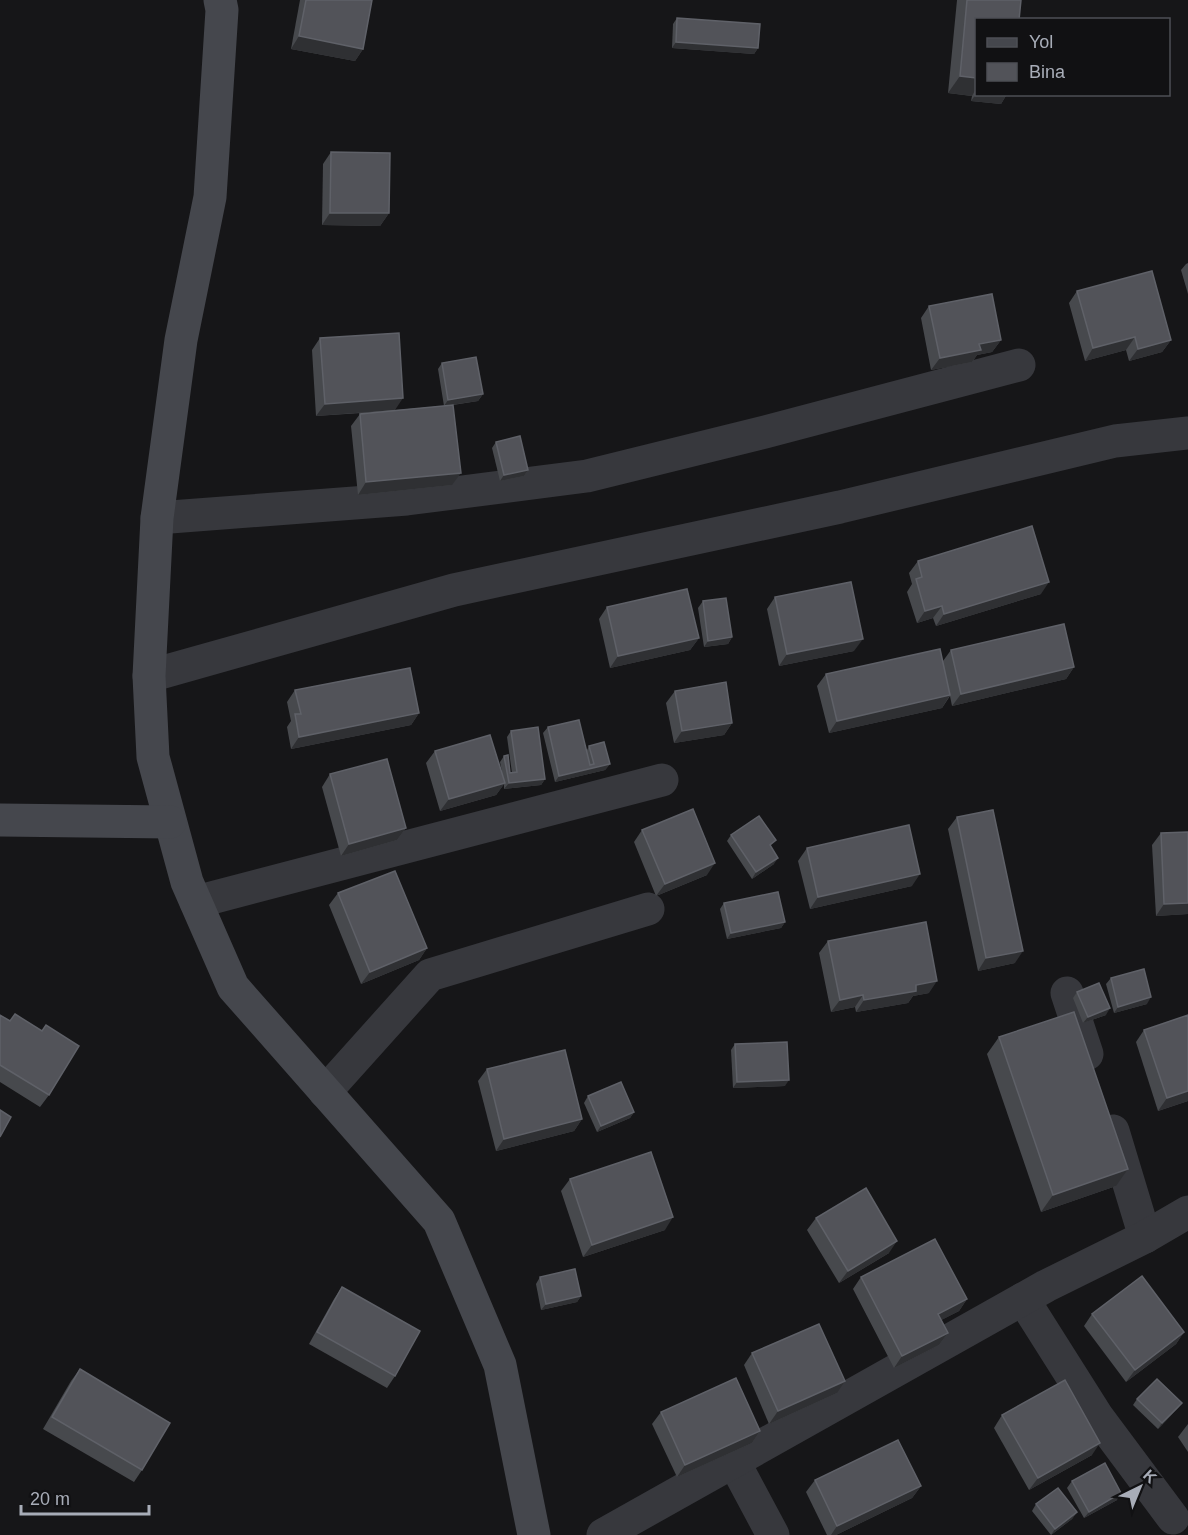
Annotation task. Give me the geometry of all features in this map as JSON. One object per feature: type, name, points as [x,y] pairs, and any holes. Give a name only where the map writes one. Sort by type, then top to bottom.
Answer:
[{"type":"street","points":[[220,0],[222,10],[210,197],[181,340],[158,518],[149,676],[153,757],[187,882],[232,987],[439,1221],[500,1365],[534,1535]]},
{"type":"street","points":[[158,518],[407,499],[587,476],[1020,365]]},
{"type":"street","points":[[149,676],[454,590],[840,507],[1115,441],[1188,433]]},
{"type":"street","points":[[196,902],[662,780]]},
{"type":"street","points":[[0,820],[170,822]]},
{"type":"street","points":[[325,1092],[430,975],[648,909]]},
{"type":"street","points":[[1067,993],[1145,1237]]},
{"type":"street","points":[[603,1535],[1023,1299],[1145,1237],[1188,1212]]},
{"type":"street","points":[[1023,1299],[1097,1416],[1173,1518]]},
{"type":"street","points":[[734,1462],[773,1535]]},
{"type":"building","points":[[306,0],[372,0],[363,49],[299,36]]},
{"type":"building","points":[[967,0],[1021,0],[1019,18],[975,18],[975,78],[960,76]]},
{"type":"building","points":[[677,18],[760,24],[758,48],[676,42]]},
{"type":"building","points":[[331,152],[390,153],[389,213],[330,213]]},
{"type":"building","points":[[1152,271],[1171,340],[1138,349],[1135,337],[1093,348],[1077,291]]},
{"type":"building","points":[[992,294],[1001,340],[979,344],[981,350],[940,358],[929,306]]},
{"type":"building","points":[[399,333],[403,398],[325,404],[320,338]]},
{"type":"building","points":[[476,357],[483,394],[448,400],[442,363]]},
{"type":"building","points":[[453,405],[461,473],[366,482],[360,414]]},
{"type":"building","points":[[520,436],[528,470],[504,475],[496,442]]},
{"type":"building","points":[[1032,526],[1049,582],[944,614],[942,606],[925,611],[916,579],[922,577],[918,561]]},
{"type":"building","points":[[851,582],[863,639],[787,654],[775,597]]},
{"type":"building","points":[[687,589],[699,638],[618,656],[607,607]]},
{"type":"building","points":[[726,598],[732,637],[708,641],[703,601]]},
{"type":"building","points":[[1064,624],[1074,667],[961,694],[951,650]]},
{"type":"building","points":[[940,649],[950,695],[837,721],[826,674]]},
{"type":"building","points":[[410,668],[419,713],[299,737],[295,714],[301,714],[295,690]]},
{"type":"building","points":[[726,682],[732,723],[682,731],[675,691]]},
{"type":"building","points":[[579,720],[590,765],[594,764],[589,746],[604,742],[610,764],[559,776],[548,727]]},
{"type":"building","points":[[538,727],[545,779],[509,783],[504,756],[508,755],[510,773],[517,772],[511,731]]},
{"type":"building","points":[[490,735],[505,783],[449,799],[435,751]]},
{"type":"building","points":[[387,759],[406,828],[349,844],[330,774]]},
{"type":"building","points":[[693,809],[715,863],[665,884],[642,830]]},
{"type":"building","points":[[993,810],[1023,951],[986,958],[957,817]]},
{"type":"building","points":[[759,816],[776,840],[770,845],[778,858],[756,872],[731,835]]},
{"type":"building","points":[[909,825],[920,874],[818,897],[807,848]]},
{"type":"building","points":[[1188,832],[1188,903],[1164,904],[1161,833]]},
{"type":"building","points":[[395,871],[427,948],[370,972],[338,893]]},
{"type":"building","points":[[778,892],[785,922],[731,933],[724,903]]},
{"type":"building","points":[[926,922],[937,981],[916,985],[916,991],[864,1000],[863,995],[840,1000],[828,941]]},
{"type":"building","points":[[1144,969],[1151,997],[1118,1007],[1111,978]]},
{"type":"building","points":[[1099,983],[1110,1008],[1088,1017],[1077,992]]},
{"type":"building","points":[[1074,1012],[1128,1169],[1053,1195],[999,1037]]},
{"type":"building","points":[[15,1014],[42,1031],[46,1025],[79,1046],[49,1095],[0,1065],[0,1015],[10,1021]]},
{"type":"building","points":[[1188,1015],[1188,1091],[1167,1098],[1144,1030]]},
{"type":"building","points":[[787,1042],[789,1080],[737,1082],[735,1044]]},
{"type":"building","points":[[565,1050],[582,1119],[504,1139],[487,1069]]},
{"type":"building","points":[[621,1082],[634,1112],[601,1126],[588,1096]]},
{"type":"building","points":[[0,1110],[11,1117],[0,1137]]},
{"type":"building","points":[[651,1152],[673,1217],[592,1245],[570,1179]]},
{"type":"building","points":[[866,1188],[897,1241],[848,1271],[816,1218]]},
{"type":"building","points":[[935,1239],[967,1299],[938,1314],[948,1333],[902,1356],[861,1277]]},
{"type":"building","points":[[575,1269],[581,1296],[546,1304],[540,1277]]},
{"type":"building","points":[[1142,1276],[1184,1332],[1135,1370],[1092,1314]]},
{"type":"building","points":[[342,1287],[420,1331],[395,1376],[317,1332]]},
{"type":"building","points":[[819,1324],[845,1381],[778,1411],[752,1353]]},
{"type":"building","points":[[80,1369],[170,1423],[142,1470],[52,1417]]},
{"type":"building","points":[[736,1378],[760,1431],[685,1465],[661,1412]]},
{"type":"building","points":[[1157,1379],[1182,1403],[1162,1423],[1137,1399]]},
{"type":"building","points":[[1065,1380],[1100,1443],[1038,1478],[1002,1415]]},
{"type":"building","points":[[898,1440],[921,1486],[837,1526],[815,1480]]},
{"type":"building","points":[[1105,1463],[1121,1493],[1089,1512],[1072,1481]]},
{"type":"building","points":[[1058,1488],[1077,1512],[1055,1529],[1036,1504]]}]
